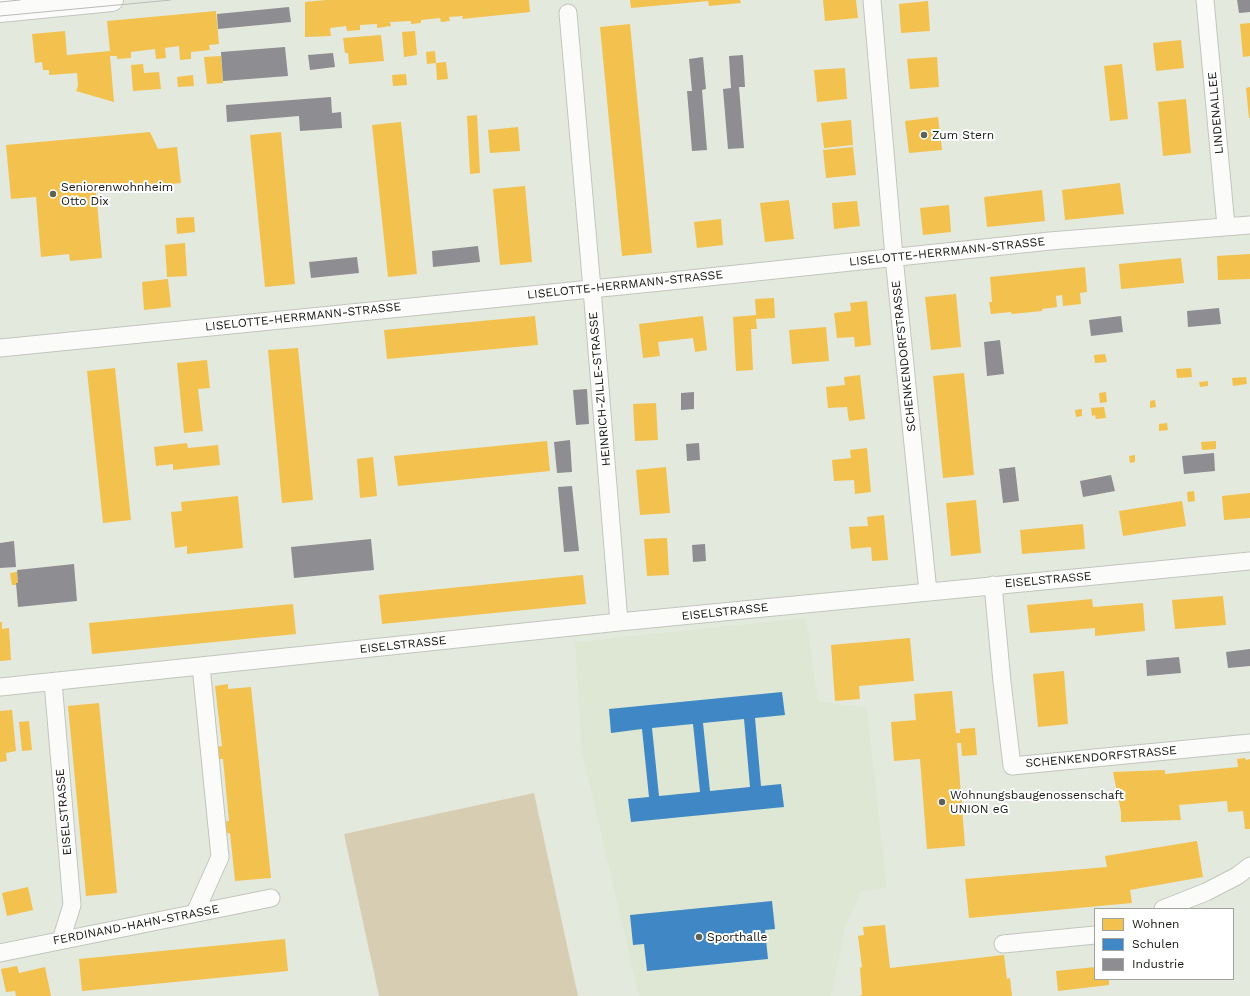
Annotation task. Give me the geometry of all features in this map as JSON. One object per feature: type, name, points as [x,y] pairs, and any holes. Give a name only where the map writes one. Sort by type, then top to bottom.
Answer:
[{"type":"street","points":[[0,11],[112,0]]},
{"type":"street","name":"SCHENKENDORFSTRASSE","points":[[872,0],[894,257],[928,592]]},
{"type":"street","name":"LINDENALLEE","points":[[1205,0],[1226,226]]},
{"type":"street","name":"HEINRICH-ZILLE-STRASSE","points":[[568,13],[619,622]]},
{"type":"street","name":"LISELOTTE-HERRMANN-STRASSE","points":[[0,348],[1050,241],[1250,225]]},
{"type":"street","name":"EISELSTRASSE","points":[[0,687],[619,622],[1250,561]]},
{"type":"street","name":"SCHENKENDORFSTRASSE","points":[[993,585],[1012,766],[1250,743]]},
{"type":"street","points":[[195,913],[220,857],[201,666]]},
{"type":"street","name":"EISELSTRASSE","points":[[53,682],[72,906],[61,940]]},
{"type":"street","points":[[1166,908],[1206,892],[1237,876],[1250,866]]},
{"type":"street","name":"FERDINAND-HAHN-STRASSE","points":[[0,953],[271,898]]},
{"type":"street","points":[[1002,944],[1094,935]]},
{"type":"shaded area","points":[[806,618],[818,701],[867,708],[887,888],[861,891],[845,926],[831,996],[639,996],[582,752],[575,642]]},
{"type":"shaded area","points":[[534,793],[578,996],[379,996],[344,834]]},
{"type":"building: Wohnen","points":[[326,0],[529,0],[530,12],[462,19],[463,16],[449,17],[450,21],[441,22],[440,18],[421,20],[421,23],[411,24],[411,21],[390,22],[391,26],[377,28],[377,24],[360,25],[360,30],[347,31],[346,26],[330,28],[331,36],[305,37],[305,2]]},
{"type":"building: Wohnen","points":[[630,0],[740,0],[741,3],[709,6],[708,1],[631,8]]},
{"type":"building: Wohnen","points":[[823,0],[856,0],[858,18],[825,21]]},
{"type":"building: Wohnen","points":[[928,1],[930,31],[901,33],[899,4]]},
{"type":"building: Wohnen","points":[[216,11],[219,44],[209,45],[210,50],[191,52],[191,59],[180,60],[179,46],[165,48],[166,58],[156,59],[155,49],[131,52],[131,58],[117,59],[117,56],[110,56],[114,102],[76,91],[78,86],[77,73],[49,75],[49,70],[43,70],[42,62],[35,63],[32,34],[65,31],[67,55],[110,51],[107,21]]},
{"type":"building: Wohnen","points":[[1250,23],[1250,56],[1243,57],[1240,24]]},
{"type":"building: Wohnen","points":[[630,24],[652,253],[622,256],[600,27]]},
{"type":"building: Wohnen","points":[[415,31],[417,55],[404,57],[402,32]]},
{"type":"building: Wohnen","points":[[381,35],[384,61],[349,64],[348,53],[345,53],[343,38]]},
{"type":"building: Wohnen","points":[[1181,40],[1184,68],[1156,71],[1153,43]]},
{"type":"building: Wohnen","points":[[435,51],[436,63],[427,64],[426,52]]},
{"type":"building: Wohnen","points":[[221,56],[223,83],[207,84],[204,57]]},
{"type":"building: Wohnen","points":[[937,57],[939,87],[910,89],[907,59]]},
{"type":"building: Wohnen","points":[[446,62],[448,79],[437,80],[436,63]]},
{"type":"building: Wohnen","points":[[143,64],[144,73],[159,72],[161,89],[133,91],[131,65]]},
{"type":"building: Wohnen","points":[[1122,64],[1128,119],[1110,121],[1104,66]]},
{"type":"building: Wohnen","points":[[845,68],[847,99],[817,102],[814,70]]},
{"type":"building: Wohnen","points":[[406,74],[407,85],[393,86],[392,75]]},
{"type":"building: Wohnen","points":[[193,75],[194,86],[178,87],[177,77]]},
{"type":"building: Wohnen","points":[[1250,87],[1250,118],[1249,118],[1246,88]]},
{"type":"building: Wohnen","points":[[1186,99],[1191,153],[1163,156],[1158,102]]},
{"type":"building: Wohnen","points":[[477,115],[480,173],[470,174],[467,116]]},
{"type":"building: Wohnen","name":"Zum Stern","points":[[938,117],[942,150],[909,153],[905,121]]},
{"type":"building: Wohnen","points":[[851,120],[853,145],[824,148],[821,123]]},
{"type":"building: Wohnen","points":[[401,122],[417,274],[388,277],[372,125]]},
{"type":"building: Wohnen","points":[[518,127],[520,151],[490,153],[488,130]]},
{"type":"building: Wohnen","name":"Seniorenwohnheim Otto Dix","points":[[150,132],[158,149],[177,147],[181,183],[96,191],[102,258],[70,261],[69,254],[41,257],[36,197],[11,199],[6,145]]},
{"type":"building: Wohnen","points":[[281,132],[295,284],[265,287],[250,135]]},
{"type":"building: Wohnen","points":[[853,147],[856,175],[826,178],[823,150]]},
{"type":"building: Wohnen","points":[[1120,183],[1124,214],[1065,220],[1062,190]]},
{"type":"building: Wohnen","points":[[525,186],[532,262],[500,265],[493,189]]},
{"type":"building: Wohnen","points":[[1042,190],[1045,221],[987,227],[984,197]]},
{"type":"building: Wohnen","points":[[789,200],[794,239],[765,242],[760,203]]},
{"type":"building: Wohnen","points":[[857,201],[860,226],[834,229],[832,203]]},
{"type":"building: Wohnen","points":[[949,205],[951,232],[923,235],[920,208]]},
{"type":"building: Wohnen","points":[[194,217],[195,232],[177,234],[176,218]]},
{"type":"building: Wohnen","points":[[721,219],[723,245],[697,248],[694,222]]},
{"type":"building: Wohnen","points":[[185,243],[187,276],[167,277],[165,245]]},
{"type":"building: Wohnen","points":[[1250,254],[1250,279],[1218,280],[1217,256]]},
{"type":"building: Wohnen","points":[[1181,258],[1184,283],[1121,289],[1119,264]]},
{"type":"building: Wohnen","points":[[1085,267],[1087,292],[1080,293],[1081,304],[1063,306],[1062,295],[1056,296],[1057,307],[1042,309],[1042,311],[1012,314],[1011,312],[991,314],[989,302],[992,302],[990,277]]},
{"type":"building: Wohnen","points":[[168,279],[171,307],[144,310],[142,282]]},
{"type":"building: Wohnen","points":[[956,294],[961,347],[931,350],[925,297]]},
{"type":"building: Wohnen","points":[[774,298],[775,318],[756,319],[757,329],[751,329],[753,370],[736,371],[733,317],[756,315],[755,299]]},
{"type":"building: Wohnen","points":[[867,301],[871,345],[855,347],[854,337],[837,338],[834,313],[851,311],[850,303]]},
{"type":"building: Wohnen","points":[[535,316],[538,345],[387,359],[384,330]]},
{"type":"building: Wohnen","points":[[703,316],[707,350],[695,352],[693,338],[658,342],[660,356],[643,358],[639,324]]},
{"type":"building: Wohnen","points":[[826,327],[829,361],[792,364],[789,330]]},
{"type":"building: Wohnen","points":[[298,348],[313,500],[282,503],[268,350]]},
{"type":"building: Wohnen","points":[[1105,354],[1107,362],[1095,363],[1094,355]]},
{"type":"building: Wohnen","points":[[207,360],[210,388],[198,389],[203,431],[184,433],[177,363]]},
{"type":"building: Wohnen","points":[[115,368],[131,520],[103,523],[87,371]]},
{"type":"building: Wohnen","points":[[1191,368],[1192,377],[1177,378],[1176,369]]},
{"type":"building: Wohnen","points":[[964,373],[974,475],[943,478],[933,376]]},
{"type":"building: Wohnen","points":[[860,375],[865,419],[849,421],[847,407],[828,408],[826,387],[845,385],[844,377]]},
{"type":"building: Wohnen","points":[[1246,377],[1247,384],[1233,386],[1232,378]]},
{"type":"building: Wohnen","points":[[1208,381],[1208,386],[1200,387],[1199,382]]},
{"type":"building: Wohnen","points":[[1106,392],[1107,402],[1100,403],[1099,393]]},
{"type":"building: Wohnen","points":[[1155,400],[1156,407],[1150,408],[1150,401]]},
{"type":"building: Wohnen","points":[[656,403],[658,440],[635,441],[633,404]]},
{"type":"building: Wohnen","points":[[1104,407],[1106,418],[1096,419],[1095,415],[1092,416],[1091,408]]},
{"type":"building: Wohnen","points":[[1082,409],[1082,416],[1076,417],[1075,410]]},
{"type":"building: Wohnen","points":[[1167,423],[1168,430],[1159,431],[1159,424]]},
{"type":"building: Wohnen","points":[[547,441],[550,471],[398,486],[394,456]]},
{"type":"building: Wohnen","points":[[1216,441],[1216,449],[1202,450],[1201,442]]},
{"type":"building: Wohnen","points":[[187,443],[188,448],[218,445],[220,465],[173,470],[173,464],[156,466],[154,447]]},
{"type":"building: Wohnen","points":[[867,448],[871,492],[855,494],[854,480],[834,481],[832,460],[851,458],[850,450]]},
{"type":"building: Wohnen","points":[[1135,455],[1135,462],[1130,463],[1129,456]]},
{"type":"building: Wohnen","points":[[373,457],[377,496],[360,498],[357,459]]},
{"type":"building: Wohnen","points":[[666,467],[670,513],[640,515],[636,470]]},
{"type":"building: Wohnen","points":[[1194,491],[1195,501],[1188,502],[1187,492]]},
{"type":"building: Wohnen","points":[[1250,493],[1250,518],[1224,520],[1222,496]]},
{"type":"building: Wohnen","points":[[238,496],[243,548],[187,554],[187,546],[175,548],[171,512],[182,511],[181,502]]},
{"type":"building: Wohnen","points":[[976,500],[981,553],[951,556],[946,503]]},
{"type":"building: Wohnen","points":[[1182,501],[1186,526],[1123,536],[1119,511]]},
{"type":"building: Wohnen","points":[[884,515],[888,560],[872,561],[871,547],[851,549],[849,527],[868,526],[867,517]]},
{"type":"building: Wohnen","points":[[1083,524],[1085,549],[1022,554],[1020,530]]},
{"type":"building: Wohnen","points":[[667,538],[669,575],[647,576],[644,539]]},
{"type":"building: Wohnen","points":[[17,572],[18,583],[16,583],[16,585],[12,585],[10,573]]},
{"type":"building: Wohnen","points":[[583,575],[586,604],[382,624],[379,595]]},
{"type":"building: Wohnen","points":[[1223,596],[1226,625],[1175,629],[1172,600]]},
{"type":"building: Wohnen","points":[[1092,599],[1093,607],[1143,603],[1145,631],[1095,636],[1095,628],[1030,633],[1027,605]]},
{"type":"building: Wohnen","points":[[293,604],[296,634],[92,654],[89,623]]},
{"type":"building: Wohnen","points":[[0,622],[2,622],[2,629],[9,628],[11,660],[0,661]]},
{"type":"building: Wohnen","points":[[910,638],[914,681],[859,686],[860,699],[835,701],[831,645]]},
{"type":"building: Wohnen","points":[[1064,671],[1068,724],[1038,727],[1033,674]]},
{"type":"building: Wohnen","points":[[228,684],[228,689],[251,687],[271,878],[235,881],[230,833],[224,834],[223,822],[229,821],[223,759],[218,759],[216,747],[222,746],[215,686]]},
{"type":"building: Wohnen","name":"Wohnungsbaugenossenschaft UNION eG","points":[[952,691],[956,733],[960,733],[960,729],[975,728],[977,755],[962,756],[961,743],[957,743],[965,846],[927,849],[920,759],[894,761],[891,722],[916,720],[914,694]]},
{"type":"building: Wohnen","points":[[99,703],[117,893],[86,896],[68,706]]},
{"type":"building: Wohnen","points":[[12,710],[16,751],[6,753],[7,761],[0,762],[0,711]]},
{"type":"building: Wohnen","points":[[29,721],[32,750],[22,751],[19,722]]},
{"type":"building: Wohnen","points":[[1245,758],[1246,760],[1250,759],[1250,829],[1245,829],[1243,811],[1228,812],[1227,801],[1179,805],[1181,820],[1121,822],[1121,812],[1113,772],[1165,770],[1165,774],[1238,767],[1237,759]]},
{"type":"building: Wohnen","points":[[1197,841],[1203,877],[1130,890],[1132,903],[969,918],[965,879],[1107,867],[1105,856]]},
{"type":"building: Wohnen","points":[[28,887],[33,910],[7,916],[2,893]]},
{"type":"building: Wohnen","points":[[885,925],[890,968],[1004,955],[1007,979],[1010,978],[1012,996],[859,996],[862,995],[860,968],[862,967],[858,936],[864,935],[863,927]]},
{"type":"building: Wohnen","points":[[285,939],[288,971],[82,991],[79,959]]},
{"type":"building: Wohnen","points":[[17,966],[19,973],[45,967],[51,996],[16,996],[15,991],[6,992],[1,969]]},
{"type":"building: Wohnen","points":[[1094,967],[1094,980],[1109,980],[1109,985],[1058,991],[1056,971]]},
{"type":"building: Schulen","points":[[782,692],[785,715],[755,718],[761,786],[781,784],[784,807],[631,822],[628,799],[649,797],[642,729],[611,733],[609,709]],"holes":[[[744,719],[750,787],[710,791],[703,723]],[[693,724],[700,792],[659,796],[652,728]]]},
{"type":"building: Schulen","name":"Sporthalle","points":[[772,901],[775,929],[765,930],[768,959],[647,971],[644,944],[633,945],[630,915]]},
{"type":"building: Industrie","points":[[1237,0],[1250,0],[1250,12],[1239,13]]},
{"type":"building: Industrie","points":[[289,7],[291,22],[218,29],[217,14]]},
{"type":"building: Industrie","points":[[285,47],[288,76],[223,81],[221,52]]},
{"type":"building: Industrie","points":[[333,53],[335,67],[310,70],[308,55]]},
{"type":"building: Industrie","points":[[743,55],[745,87],[739,87],[744,148],[728,149],[723,89],[731,88],[729,56]]},
{"type":"building: Industrie","points":[[703,57],[706,89],[702,90],[707,150],[692,151],[687,91],[692,91],[689,59]]},
{"type":"building: Industrie","points":[[331,97],[332,113],[341,112],[342,128],[300,131],[299,116],[227,122],[226,105]]},
{"type":"building: Industrie","points":[[478,246],[480,262],[433,267],[432,251]]},
{"type":"building: Industrie","points":[[357,257],[359,273],[311,278],[309,262]]},
{"type":"building: Industrie","points":[[1219,308],[1221,324],[1188,327],[1187,311]]},
{"type":"building: Industrie","points":[[1121,316],[1123,332],[1091,336],[1089,320]]},
{"type":"building: Industrie","points":[[1000,340],[1004,374],[987,376],[984,342]]},
{"type":"building: Industrie","points":[[587,389],[589,424],[576,425],[573,390]]},
{"type":"building: Industrie","points":[[694,392],[694,409],[681,410],[681,393]]},
{"type":"building: Industrie","points":[[570,440],[572,472],[557,473],[554,442]]},
{"type":"building: Industrie","points":[[699,443],[700,460],[687,461],[686,444]]},
{"type":"building: Industrie","points":[[1214,453],[1215,471],[1184,474],[1182,456]]},
{"type":"building: Industrie","points":[[1015,467],[1019,501],[1003,503],[999,469]]},
{"type":"building: Industrie","points":[[1111,475],[1115,491],[1083,497],[1080,481]]},
{"type":"building: Industrie","points":[[572,486],[579,551],[564,552],[558,487]]},
{"type":"building: Industrie","points":[[371,539],[374,570],[294,578],[291,547]]},
{"type":"building: Industrie","points":[[14,541],[16,567],[0,568],[0,543]]},
{"type":"building: Industrie","points":[[705,544],[706,561],[693,562],[692,545]]},
{"type":"building: Industrie","points":[[74,564],[77,601],[18,607],[16,583],[18,583],[17,570]]},
{"type":"building: Industrie","points":[[1250,649],[1250,666],[1228,668],[1226,652]]},
{"type":"building: Industrie","points":[[1179,657],[1181,673],[1147,676],[1146,660]]},
{"type":"tram line","points":[[0,2],[20,0]]},
{"type":"tram line","points":[[0,16],[171,0]]},
{"type":"place","name":"Zum Stern","points":[[924,135]]},
{"type":"place","name":"Seniorenwohnheim Otto Dix","points":[[53,194]]},
{"type":"place","name":"Wohnungsbaugenossenschaft UNION eG","points":[[942,802]]},
{"type":"place","name":"Sporthalle","points":[[699,937]]}]
